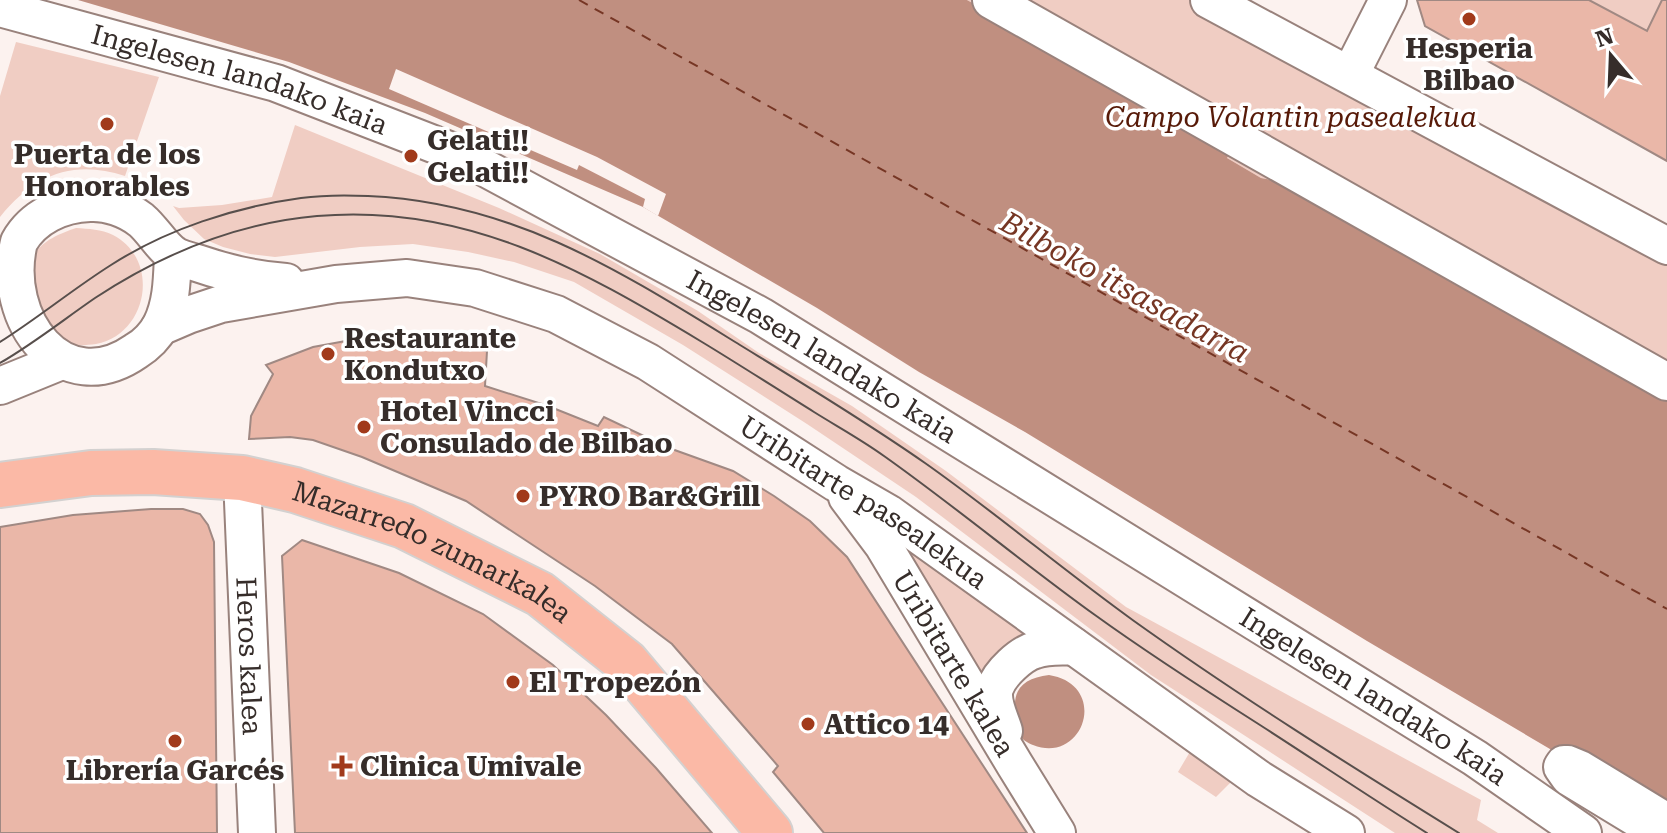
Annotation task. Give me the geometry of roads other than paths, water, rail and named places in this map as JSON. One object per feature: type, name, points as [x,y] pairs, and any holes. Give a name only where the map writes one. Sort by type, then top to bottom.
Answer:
[{"type":"main road","name":"Mazarredo zumarkalea","points":[[0,485],[91,473],[153,472],[242,478],[295,490],[404,526],[540,594],[626,662],[770,833]]},
{"type":"street","points":[[991,0],[1667,382]]},
{"type":"street","points":[[1209,0],[1667,246]]},
{"type":"street","points":[[1350,75],[1388,0]]},
{"type":"street","name":"Ingelesen landako kaia","points":[[0,8],[276,83],[459,154],[761,316],[1475,758],[1583,833]]},
{"type":"street","points":[[93,202],[118,207],[141,220],[173,254],[169,304],[160,327],[146,345],[127,358],[105,365],[81,367],[59,362],[31,344],[12,315],[3,284],[11,256],[24,234],[43,216],[67,206],[93,202]]},
{"type":"street","name":"Uribitarte pasealekua","points":[[173,254],[222,272],[282,282],[336,284]]},
{"type":"street","name":"Uribitarte pasealekua","points":[[160,327],[221,304],[336,284],[407,278],[475,288],[556,314],[648,362],[888,513],[1259,779],[1346,833]]},
{"type":"street","points":[[0,386],[59,362]]},
{"type":"street","name":"Heros kalea","points":[[242,478],[257,833]]},
{"type":"street","name":"Uribitarte kalea","points":[[836,483],[883,545],[1057,833]]},
{"type":"street","name":"Uribitarte kalea","points":[[1015,765],[995,704],[995,688],[1007,670],[1036,649],[1073,646]]},
{"type":"street","points":[[1661,833],[1569,777],[1562,767],[1568,764],[1580,769],[1667,822]]},
{"type":"water","name":"Bilboko itsasadarra","points":[[78,0],[967,0],[1233,148],[1227,158],[1261,178],[1299,185],[1458,276],[1454,284],[1473,294],[1478,287],[1667,396],[1667,818],[1367,641],[1025,432],[643,207],[425,113],[289,62]]},
{"type":"water","points":[[1049,675],[1068,682],[1079,693],[1084,707],[1083,721],[1077,734],[1066,744],[1051,748],[1033,745],[1021,738],[1015,706],[1021,686]]},
{"type":"tram line","points":[[0,342],[133,252],[178,230],[251,207],[309,197],[368,196],[421,201],[470,211],[518,226],[563,245],[652,291],[856,417],[951,482],[1174,649],[1295,730],[1459,833]]},
{"type":"tram line","points":[[0,363],[120,282],[174,255],[229,233],[317,216],[371,215],[423,220],[472,231],[520,247],[612,290],[859,439],[1136,644],[1427,833]]},
{"type":"place","name":"Hesperia Bilbao","points":[[1469,19]]},
{"type":"place","name":"Puerta de los Honorables","points":[[107,124]]},
{"type":"place","name":"Gelati!! Gelati!!","points":[[411,156]]},
{"type":"place","name":"Restaurante Kondutxo","points":[[328,354]]},
{"type":"place","name":"Hotel Vincci Consulado de Bilbao","points":[[364,427]]},
{"type":"place","name":"PYRO Bar&Grill","points":[[523,496]]},
{"type":"place","name":"El Tropezón","points":[[513,682]]},
{"type":"place","name":"Attico 14","points":[[808,724]]},
{"type":"place","name":"Librería Garcés","points":[[175,741]]},
{"type":"place","name":"Clinica Umivale","points":[[342,766]]},
{"type":"park label","name":"Campo Volantin pasealekua","points":[[1291,117]]}]
